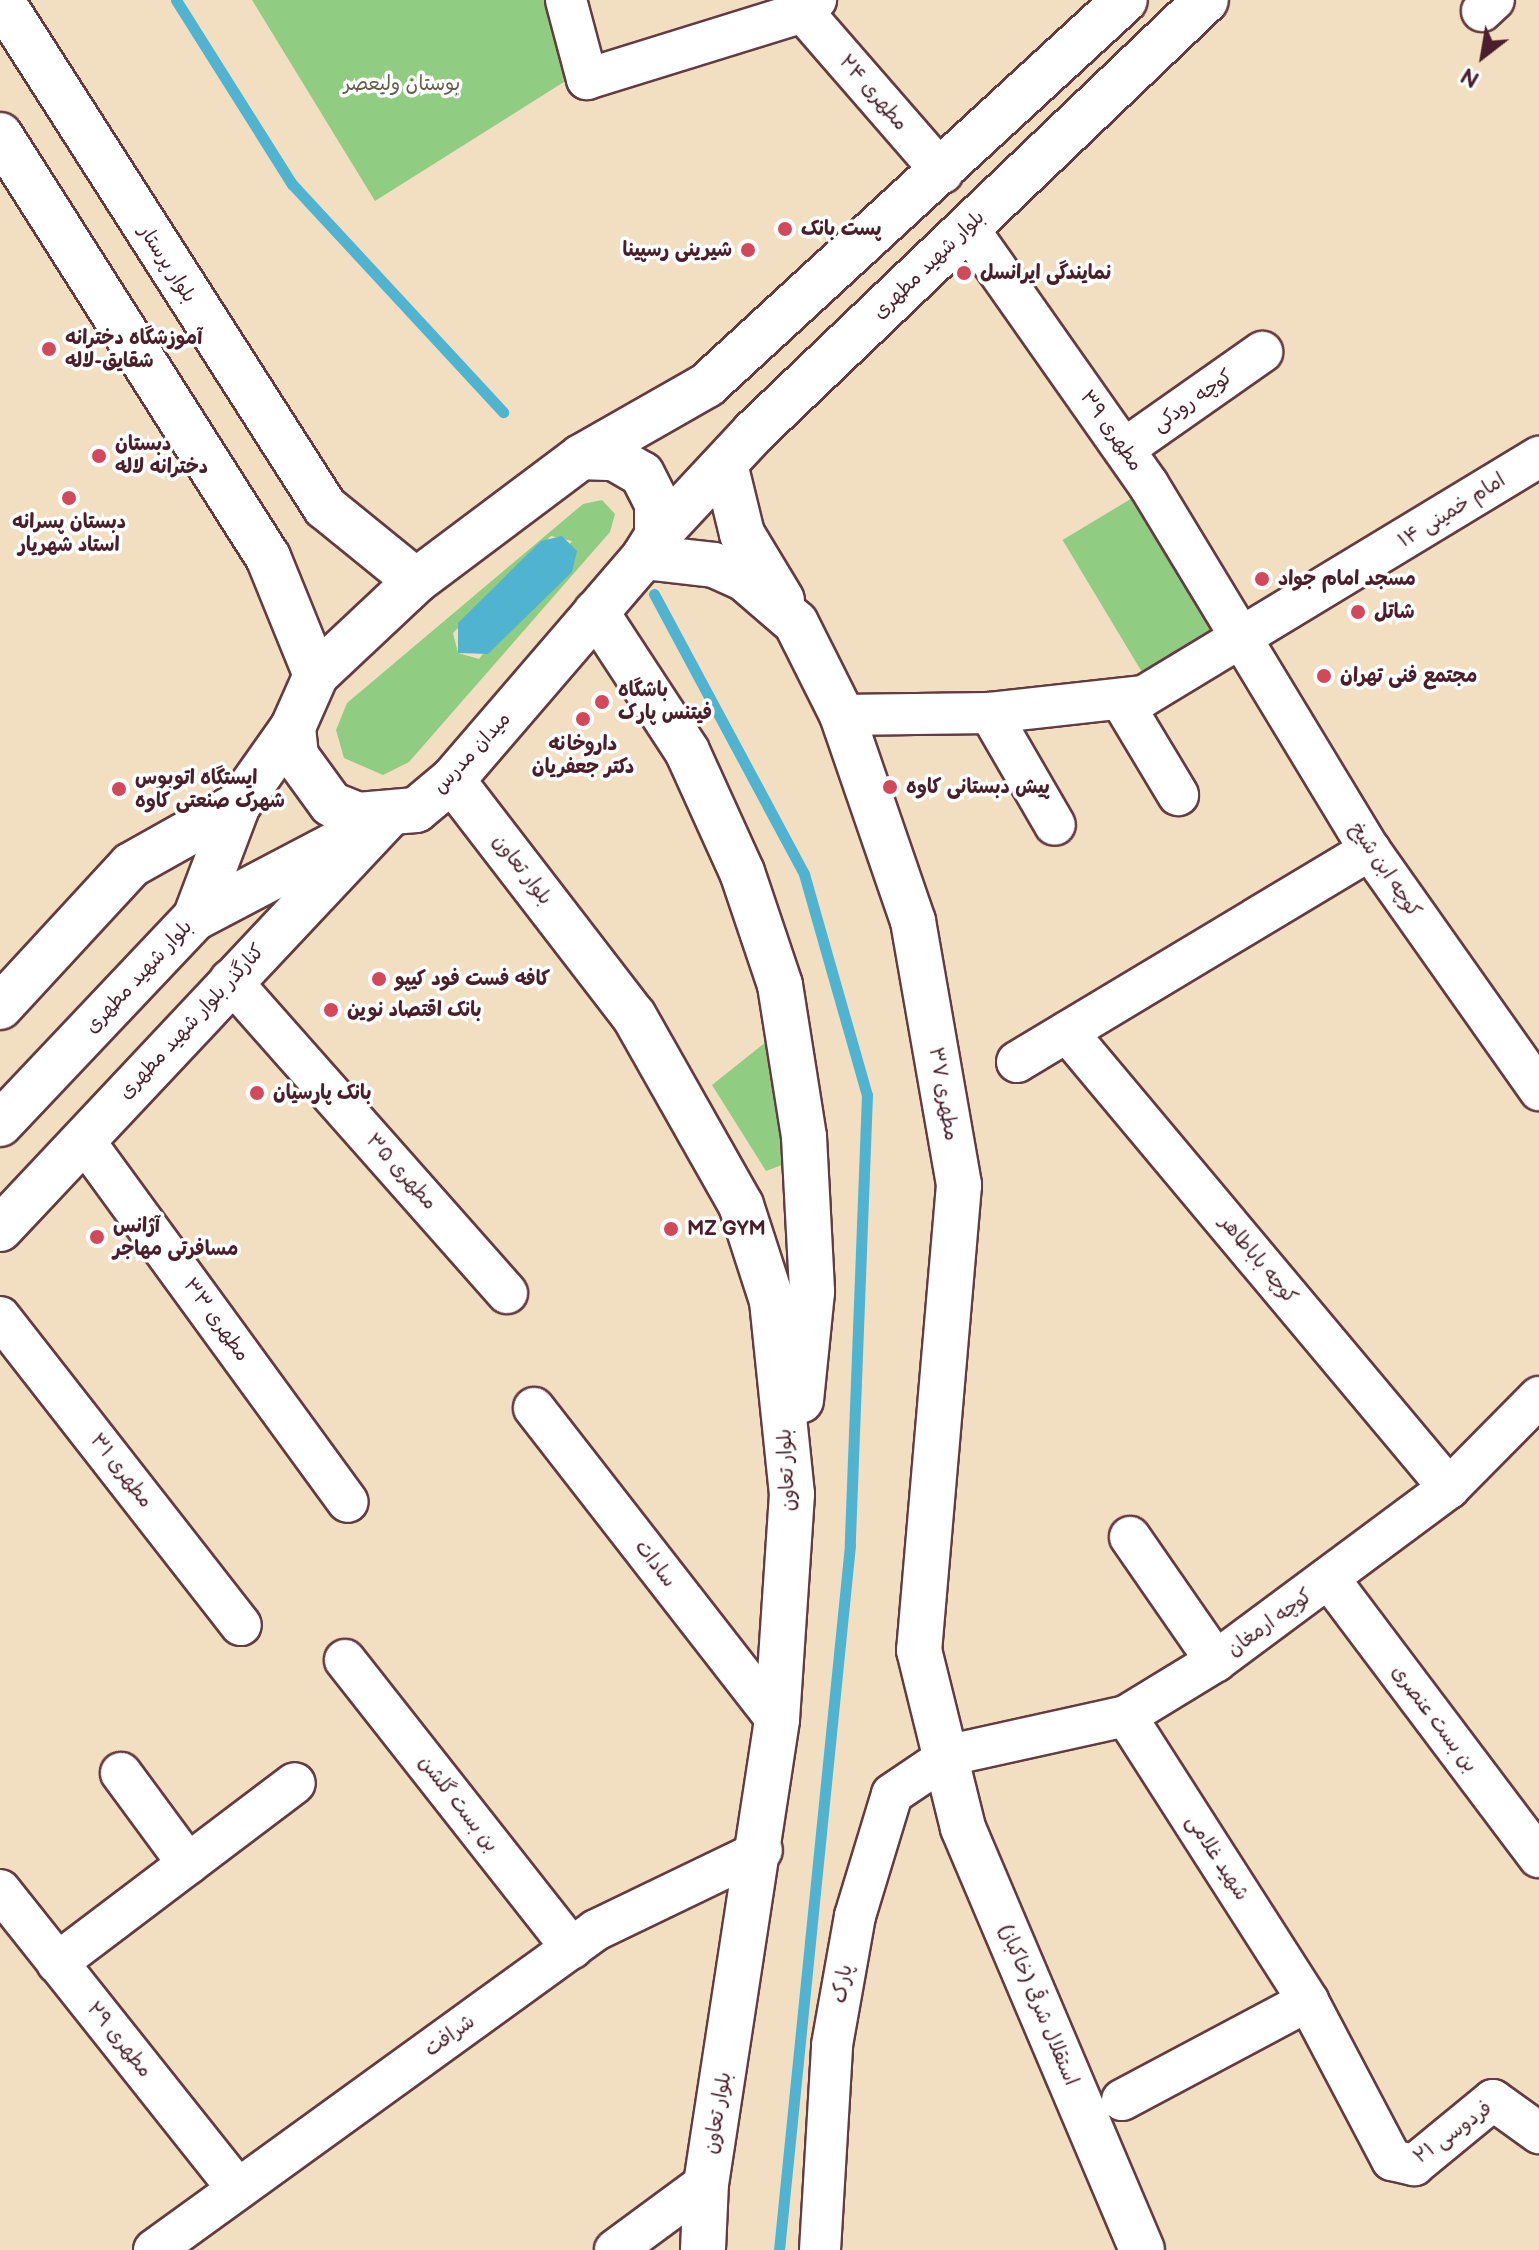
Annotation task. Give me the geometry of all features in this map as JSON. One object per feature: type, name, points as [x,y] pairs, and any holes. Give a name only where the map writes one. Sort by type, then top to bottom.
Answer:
[{"type":"street","name":"بلوار پرستار","points":[[1,0],[325,507],[416,581]]},
{"type":"street","points":[[566,0],[587,79],[809,6]]},
{"type":"street","points":[[293,727],[316,675],[416,581],[581,457],[707,385],[943,173],[1125,0]]},
{"type":"street","name":"بلوار شهید مطهری","points":[[651,546],[725,464],[1206,0]]},
{"type":"street","name":"مطهری ۲۴","points":[[809,6],[943,173]]},
{"type":"street","points":[[0,135],[268,557],[316,675]]},
{"type":"street","name":"مطهری ۳۹","points":[[968,228],[1124,449],[1242,643]]},
{"type":"street","name":"کوچه رودکی","points":[[1124,449],[1262,352]]},
{"type":"street","points":[[581,457],[614,458],[642,474],[657,503],[651,546]]},
{"type":"street","name":"امام خمینی ۱۴","points":[[842,715],[990,713],[1144,696],[1242,643],[1539,457]]},
{"type":"street","points":[[725,464],[742,534],[796,623]]},
{"type":"street","name":"میدان مدرس","points":[[293,727],[309,783],[344,810],[387,817],[416,810],[452,780],[651,546]]},
{"type":"street","name":"مطهری ۳۷","points":[[651,546],[714,565],[745,579],[796,623],[842,715],[913,921],[959,1185],[919,1650],[950,1755]]},
{"type":"street","points":[[596,612],[687,751],[742,872],[780,985],[804,1137],[812,1292],[792,1494]]},
{"type":"street","name":"کوچه ابن شیخ","points":[[1242,643],[1370,850],[1539,1090]]},
{"type":"street","points":[[1121,700],[1178,795]]},
{"type":"street","points":[[990,713],[1055,825]]},
{"type":"street","name":"بلوار شهید مطهری","points":[[0,1124],[195,918],[238,805],[293,727]]},
{"type":"street","name":"بلوار تعاون","points":[[452,780],[634,1016],[741,1205],[772,1301],[792,1494],[777,1720],[762,1850],[706,2183],[703,2250]]},
{"type":"street","points":[[0,1007],[131,865],[238,805]]},
{"type":"street","points":[[195,918],[387,817]]},
{"type":"street","name":"کنارگذر بلوار شهید مطهری","points":[[0,1229],[230,980],[387,817]]},
{"type":"street","points":[[1017,1062],[1370,850]]},
{"type":"street","name":"مطهری ۳۵","points":[[230,980],[507,1293]]},
{"type":"street","name":"کوچه باباطاهر","points":[[1067,1032],[1449,1488]]},
{"type":"street","name":"مطهری ۳۳","points":[[83,1139],[348,1502]]},
{"type":"street","name":"مطهری ۳۱","points":[[0,1317],[241,1625]]},
{"type":"street","name":"کوچه ارمغان","points":[[950,1755],[1126,1716],[1216,1661],[1330,1580],[1449,1488],[1539,1397]]},
{"type":"street","name":"سادات","points":[[534,1408],[777,1720]]},
{"type":"street","points":[[1130,1537],[1216,1661]]},
{"type":"street","name":"بن بست عنصری","points":[[1330,1580],[1539,1857]]},
{"type":"street","name":"بن بست گلشن","points":[[345,1660],[572,1948]]},
{"type":"street","name":"شهید غلامی","points":[[1126,1716],[1308,2001]]},
{"type":"street","name":"پارک","points":[[820,2250],[826,2102],[855,1916],[892,1794],[950,1755]]},
{"type":"street","name":"استقلال شرقی (خاکباز)","points":[[950,1755],[963,1828],[1142,2250]]},
{"type":"street","points":[[121,1773],[188,1864]]},
{"type":"street","points":[[57,1963],[295,1783]]},
{"type":"street","name":"شرافت","points":[[154,2250],[572,1948],[762,1850]]},
{"type":"street","name":"مطهری ۲۹","points":[[0,1890],[238,2189]]},
{"type":"street","points":[[1122,2100],[1308,2001]]},
{"type":"street","name":"فردوسی ۲۱","points":[[1308,2001],[1392,2160],[1414,2165],[1493,2100],[1539,2133]]},
{"type":"street","points":[[615,2250],[706,2183]]},
{"type":"green space","name":"بوستان ولیعصر","points":[[252,0],[553,0],[575,75],[375,201]]},
{"type":"green space","points":[[1144,491],[1233,639],[1152,688],[1063,540]]},
{"type":"green space","points":[[602,500],[615,514],[610,532],[409,762],[383,775],[344,758],[336,730],[347,703],[583,504]],"holes":[[[551,536],[572,541],[479,659],[458,653],[453,633]]]},
{"type":"green space","points":[[776,1034],[787,1163],[766,1171],[712,1085]]},
{"type":"water","points":[[562,536],[577,551],[572,572],[488,654],[458,653],[458,623],[541,541]]},
{"type":"waterway","points":[[176,0],[292,184],[503,412]]},
{"type":"waterway","points":[[654,594],[804,874],[867,1095],[850,1545],[779,2250]]},
{"type":"place","name":"پست بانک","points":[[785,229]]},
{"type":"place","name":"شیرینی رسپینا","points":[[748,250]]},
{"type":"place","name":"نمایندگی ایرانسل","points":[[964,273]]},
{"type":"place","name":"آموزشگاه دخترانه شقایق-لاله","points":[[49,349]]},
{"type":"place","name":"دبستان دخترانه لاله","points":[[99,456]]},
{"type":"place","name":"دبستان پسرانه استاد شهریار","points":[[69,498]]},
{"type":"place","name":"مسجد امام جواد","points":[[1262,579]]},
{"type":"place","name":"شاتل","points":[[1358,612]]},
{"type":"place","name":"مجتمع فنی تهران","points":[[1324,676]]},
{"type":"place","name":"باشگاه فیتنس پارک","points":[[602,702]]},
{"type":"place","name":"داروخانه دکتر جعفریان","points":[[583,719]]},
{"type":"place","name":"پیش دبستانی کاوه","points":[[890,787]]},
{"type":"place","name":"ایستگاه اتوبوس شهرک صنعتی کاوه","points":[[119,789]]},
{"type":"place","name":"کافه فست فود کیپو","points":[[379,979]]},
{"type":"place","name":"بانک اقتصاد نوین","points":[[331,1010]]},
{"type":"place","name":"بانک پارسیان","points":[[257,1093]]},
{"type":"place","name":"MZ GYM","points":[[671,1229]]},
{"type":"place","name":"آژانس مسافرتی مهاجر","points":[[97,1237]]}]
